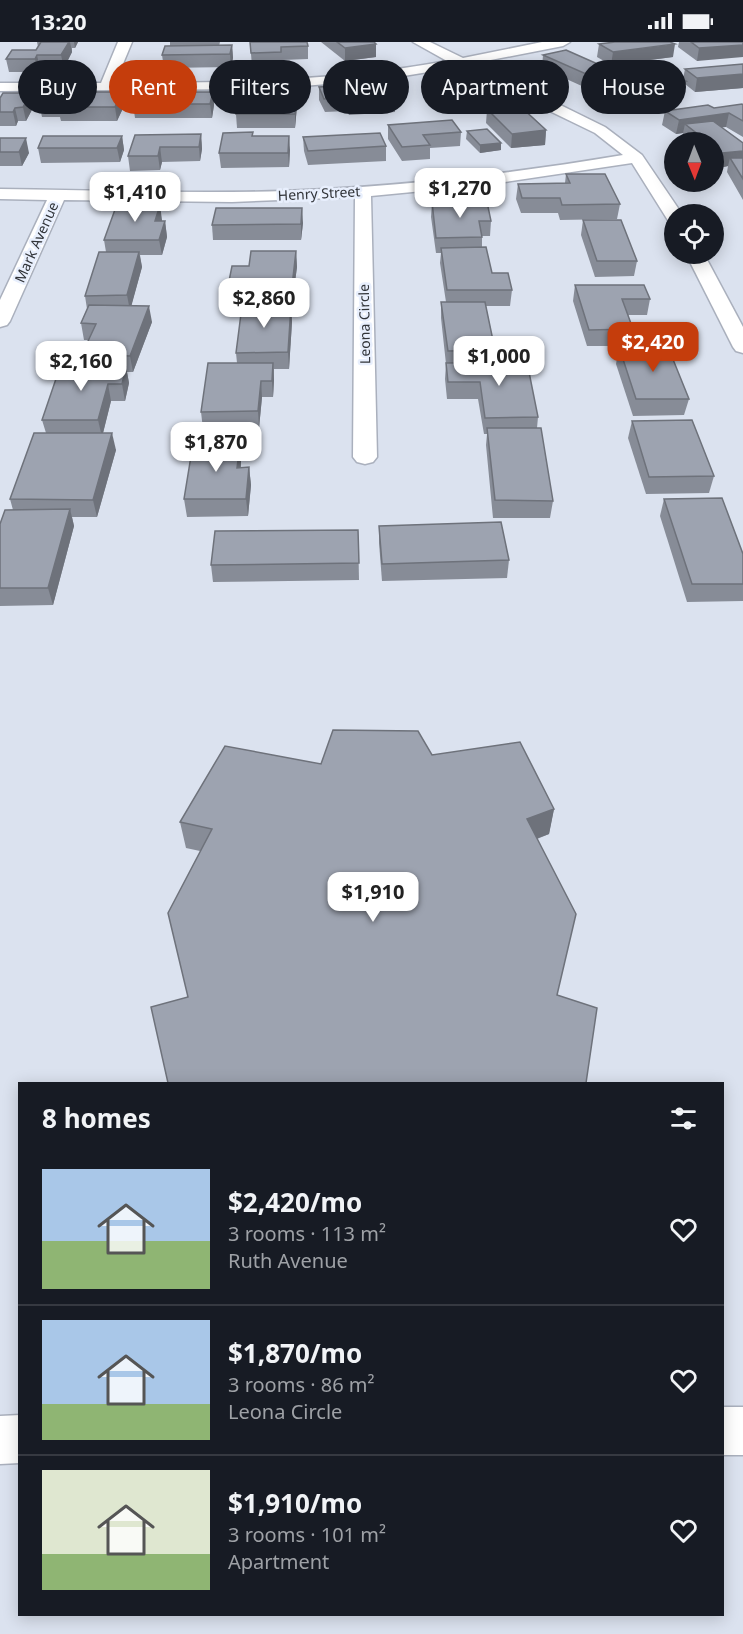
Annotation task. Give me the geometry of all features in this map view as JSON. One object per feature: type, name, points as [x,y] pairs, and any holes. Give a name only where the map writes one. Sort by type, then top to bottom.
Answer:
[{"type":"street","points":[[107,86],[125,42]]},
{"type":"street","points":[[420,42],[457,60]]},
{"type":"street","points":[[477,60],[563,42]]},
{"type":"street","points":[[0,87],[243,86],[352,79],[421,69]]},
{"type":"street","points":[[567,114],[600,130],[636,158],[667,204]]},
{"type":"street","name":"Henry Street","points":[[0,194],[234,196],[363,191],[549,174],[636,158]]},
{"type":"street","name":"Leona Circle","points":[[363,191],[366,457]]},
{"type":"street","name":"Mark Avenue","points":[[0,321],[58,195]]},
{"type":"street","points":[[700,264],[743,347]]},
{"type":"street","points":[[724,1431],[743,1431]]},
{"type":"street","points":[[0,1440],[18,1439]]},
{"type":"building","points":[[41,42],[69,42],[61,55],[37,55],[35,59],[6,59],[12,50],[36,50]]},
{"type":"building","points":[[250,42],[307,42],[308,46],[281,47],[281,52],[251,53]]},
{"type":"building","points":[[337,42],[374,42],[376,44],[345,48]]},
{"type":"building","points":[[670,42],[675,44],[613,52],[599,44]]},
{"type":"building","points":[[691,42],[743,42],[743,45],[699,48]]},
{"type":"building","points":[[232,45],[230,54],[162,55],[165,46]]},
{"type":"building","points":[[566,50],[589,60],[581,60],[581,72],[569,66],[569,60],[554,60],[543,55]]},
{"type":"building","points":[[743,64],[743,74],[697,78],[686,69]]},
{"type":"building","points":[[97,92],[109,92],[109,107],[97,107]]},
{"type":"building","points":[[197,92],[209,92],[209,104],[197,104]]},
{"type":"building","points":[[3,93],[18,93],[18,108],[13,112],[0,112],[0,98]]},
{"type":"building","points":[[742,104],[743,121],[729,113],[679,120],[670,114],[686,114],[686,108],[708,105],[714,108]]},
{"type":"building","points":[[492,114],[529,114],[546,130],[512,134]]},
{"type":"building","points":[[452,120],[461,132],[423,135],[430,145],[402,147],[388,125]]},
{"type":"building","points":[[713,121],[743,143],[743,151],[724,153],[724,132],[695,132],[685,124]]},
{"type":"building","points":[[487,129],[501,143],[480,145],[467,131]]},
{"type":"building","points":[[253,132],[252,136],[289,136],[288,153],[219,153],[223,133]]},
{"type":"building","points":[[380,133],[386,146],[308,151],[303,137]]},
{"type":"building","points":[[201,134],[199,147],[160,147],[158,156],[128,156],[135,135]]},
{"type":"building","points":[[43,136],[122,136],[117,148],[38,148]]},
{"type":"building","points":[[0,138],[26,138],[19,152],[0,152]]},
{"type":"building","points":[[730,158],[743,158],[743,179]]},
{"type":"building","points":[[566,174],[605,174],[620,204],[562,205],[560,198],[522,198],[518,184],[570,183]]},
{"type":"building","points":[[432,202],[487,202],[491,221],[479,221],[482,237],[436,238]]},
{"type":"building","points":[[117,204],[160,205],[155,221],[165,221],[159,240],[104,240]]},
{"type":"building","points":[[216,208],[302,208],[301,224],[212,225]]},
{"type":"building","points":[[583,220],[621,220],[637,261],[597,261]]},
{"type":"building","points":[[486,247],[492,273],[508,273],[512,290],[447,290],[441,248]]},
{"type":"building","points":[[251,251],[296,251],[291,295],[242,295],[245,281],[229,281],[232,266],[249,266]]},
{"type":"building","points":[[99,252],[139,252],[127,295],[85,296]]},
{"type":"building","points":[[575,285],[644,285],[650,299],[622,299],[633,329],[589,330]]},
{"type":"building","points":[[441,302],[485,302],[495,350],[448,351]]},
{"type":"building","points":[[89,305],[149,306],[130,356],[82,354],[96,324],[81,323]]},
{"type":"building","points":[[242,306],[291,306],[288,352],[236,353]]},
{"type":"building","points":[[619,347],[668,347],[689,399],[636,399]]},
{"type":"building","points":[[527,362],[538,417],[485,418],[480,382],[448,382],[446,363]]},
{"type":"building","points":[[208,363],[273,363],[272,381],[261,381],[258,411],[201,412]]},
{"type":"building","points":[[60,367],[126,367],[122,384],[108,384],[98,420],[42,420]]},
{"type":"building","points":[[692,420],[714,476],[649,477],[632,421]]},
{"type":"building","points":[[487,428],[541,428],[553,501],[495,500]]},
{"type":"building","points":[[34,433],[112,433],[93,500],[10,499]]},
{"type":"building","points":[[193,444],[240,444],[237,468],[249,467],[246,499],[184,499]]},
{"type":"building","points":[[722,498],[743,554],[743,584],[692,584],[664,499]]},
{"type":"building","points":[[70,509],[48,588],[0,588],[0,524],[5,510]]},
{"type":"building","points":[[501,522],[509,560],[382,564],[379,526]]},
{"type":"building","points":[[358,530],[359,563],[211,565],[215,531]]},
{"type":"building","points":[[333,730],[418,731],[432,755],[520,742],[554,809],[527,819],[576,914],[557,995],[597,1008],[586,1082],[168,1082],[151,1007],[188,997],[168,913],[212,829],[180,822],[225,746],[321,764]]}]
